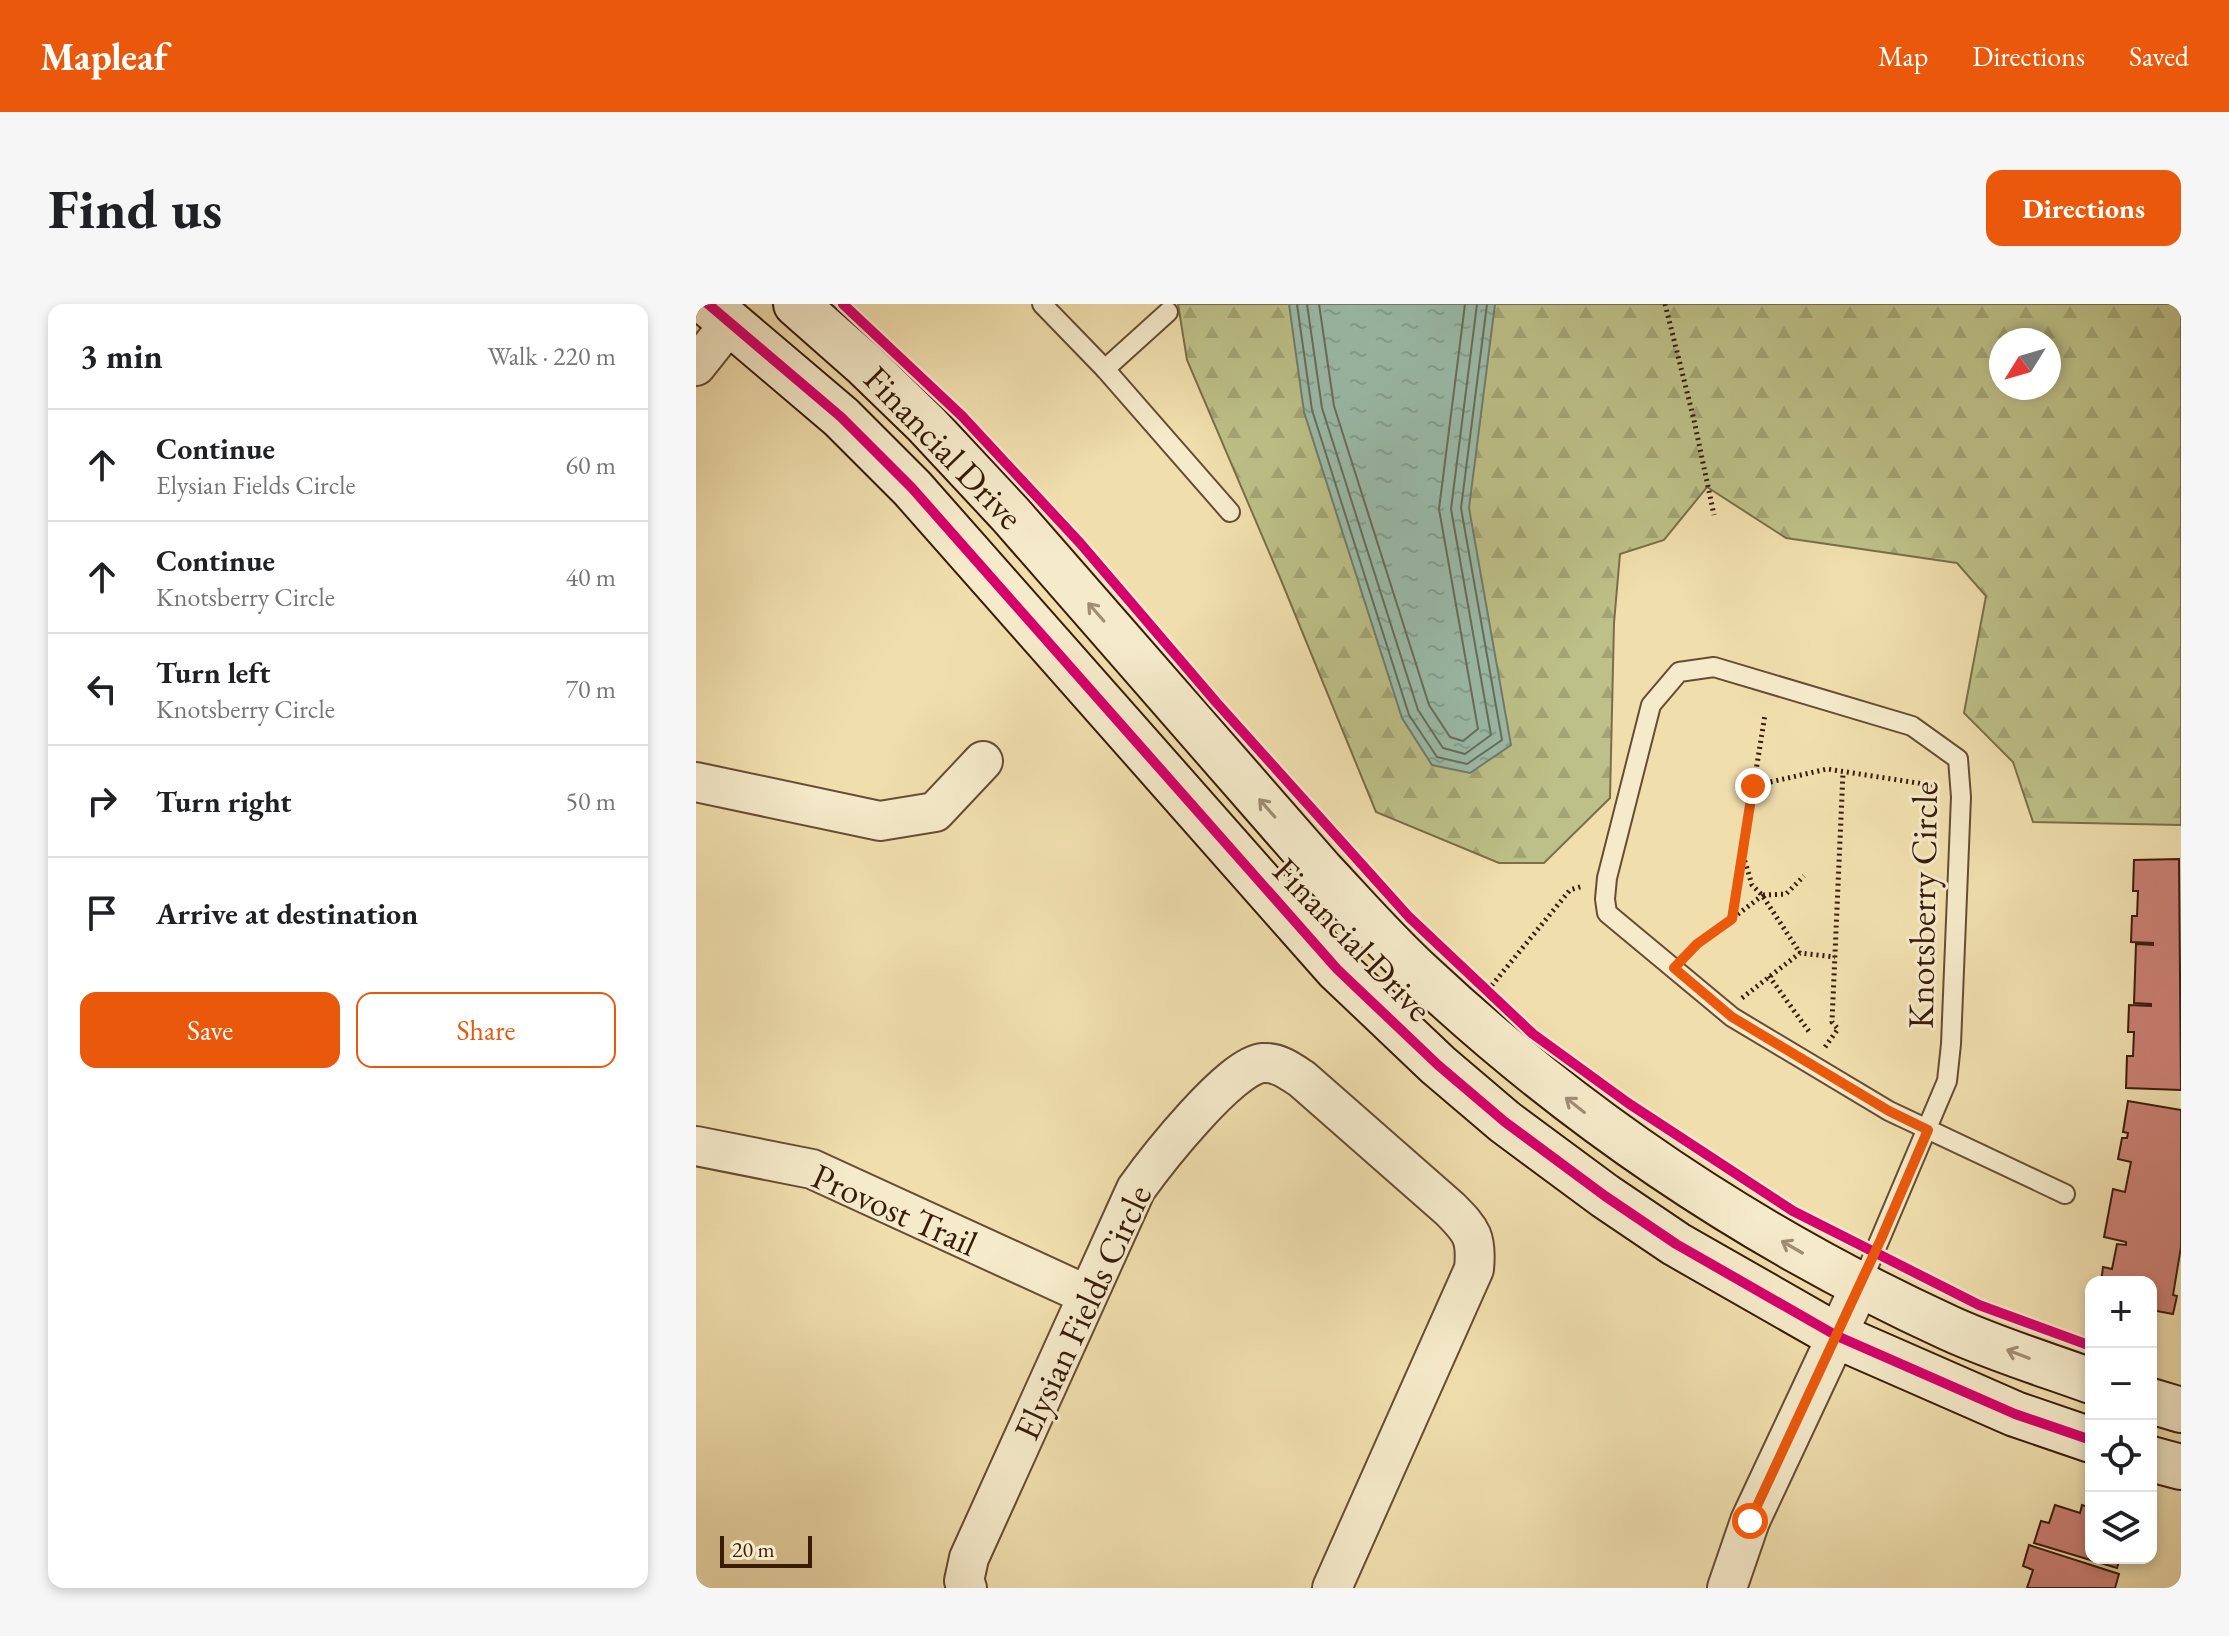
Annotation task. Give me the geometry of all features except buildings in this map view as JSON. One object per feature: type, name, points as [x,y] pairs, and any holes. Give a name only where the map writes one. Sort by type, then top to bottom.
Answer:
[{"type":"street","name":"Financial Drive","points":[[796,304],[926,424],[1000,503],[1321,870],[1420,973],[1534,1073],[1672,1174],[1778,1240],[1951,1329],[2085,1379]]},
{"type":"street","name":"Financial Drive","points":[[728,310],[912,488],[1292,921],[1348,980],[1505,1122],[1676,1244],[1837,1336],[2015,1414],[2085,1438]]},
{"type":"street","points":[[696,366],[728,310]]},
{"type":"street","points":[[696,782],[880,821],[935,812],[983,761]]},
{"type":"street","name":"Elysian Fields Circle","points":[[967,1588],[964,1581],[969,1558],[1136,1189],[1226,1084],[1244,1070],[1262,1063],[1282,1066],[1302,1079],[1470,1228],[1476,1248],[1474,1269],[1332,1588]]},
{"type":"street","name":"Provost Trail","points":[[696,1146],[812,1169],[1087,1295]]},
{"type":"street","points":[[1727,1588],[1750,1521],[1861,1284]]},
{"type":"street","points":[[2157,1403],[2181,1410]]},
{"type":"street","points":[[2157,1461],[2181,1467]]},
{"type":"lane","points":[[1042,304],[1105,369],[1230,512]]},
{"type":"lane","points":[[1105,369],[1168,312]]},
{"type":"lane","name":"Knotsberry Circle","points":[[1861,1284],[1928,1130],[1947,1081],[1960,789],[1958,759],[1912,726],[1714,667],[1679,672],[1651,705],[1607,878],[1607,913],[1732,1017],[1889,1111],[1928,1130],[2065,1194]]},
{"type":"path","points":[[1665,304],[1714,515]]},
{"type":"path","points":[[1732,919],[1765,715]]},
{"type":"path","points":[[1753,786],[1827,769],[1960,789]]},
{"type":"path","points":[[1769,976],[1823,1051],[1838,1029],[1832,1022],[1843,772]]},
{"type":"path","points":[[1743,853],[1752,885],[1763,895],[1800,953]]},
{"type":"path","points":[[1674,968],[1697,944],[1763,895],[1786,894],[1804,876]]},
{"type":"path","points":[[1487,992],[1570,890],[1607,878]]},
{"type":"path","points":[[1738,1001],[1800,953],[1835,957]]},
{"type":"path","points":[[1476,982],[1498,1002]]},
{"type":"green space","points":[[1178,304],[2181,304],[2181,825],[2033,822],[2013,762],[1964,713],[1986,596],[1957,563],[1786,538],[1707,487],[1664,540],[1620,554],[1614,623],[1610,798],[1544,863],[1499,863],[1376,812],[1187,360]]},
{"type":"water","points":[[1289,304],[1495,304],[1469,508],[1511,745],[1470,773],[1432,765],[1402,718],[1304,412]]},
{"type":"cycle path","points":[[708,304],[841,417],[912,488],[1337,969],[1438,1065],[1505,1122],[1676,1244],[1837,1336],[2015,1414],[2085,1438]]},
{"type":"cycle path","points":[[843,304],[962,416],[1080,543],[1216,702],[1409,917],[1533,1034],[1628,1103],[1793,1211],[1979,1305],[2085,1344]]},
{"type":"route","points":[[1750,1521],[1928,1130],[1889,1111],[1732,1017],[1674,968],[1697,944],[1732,919],[1753,786]]}]
